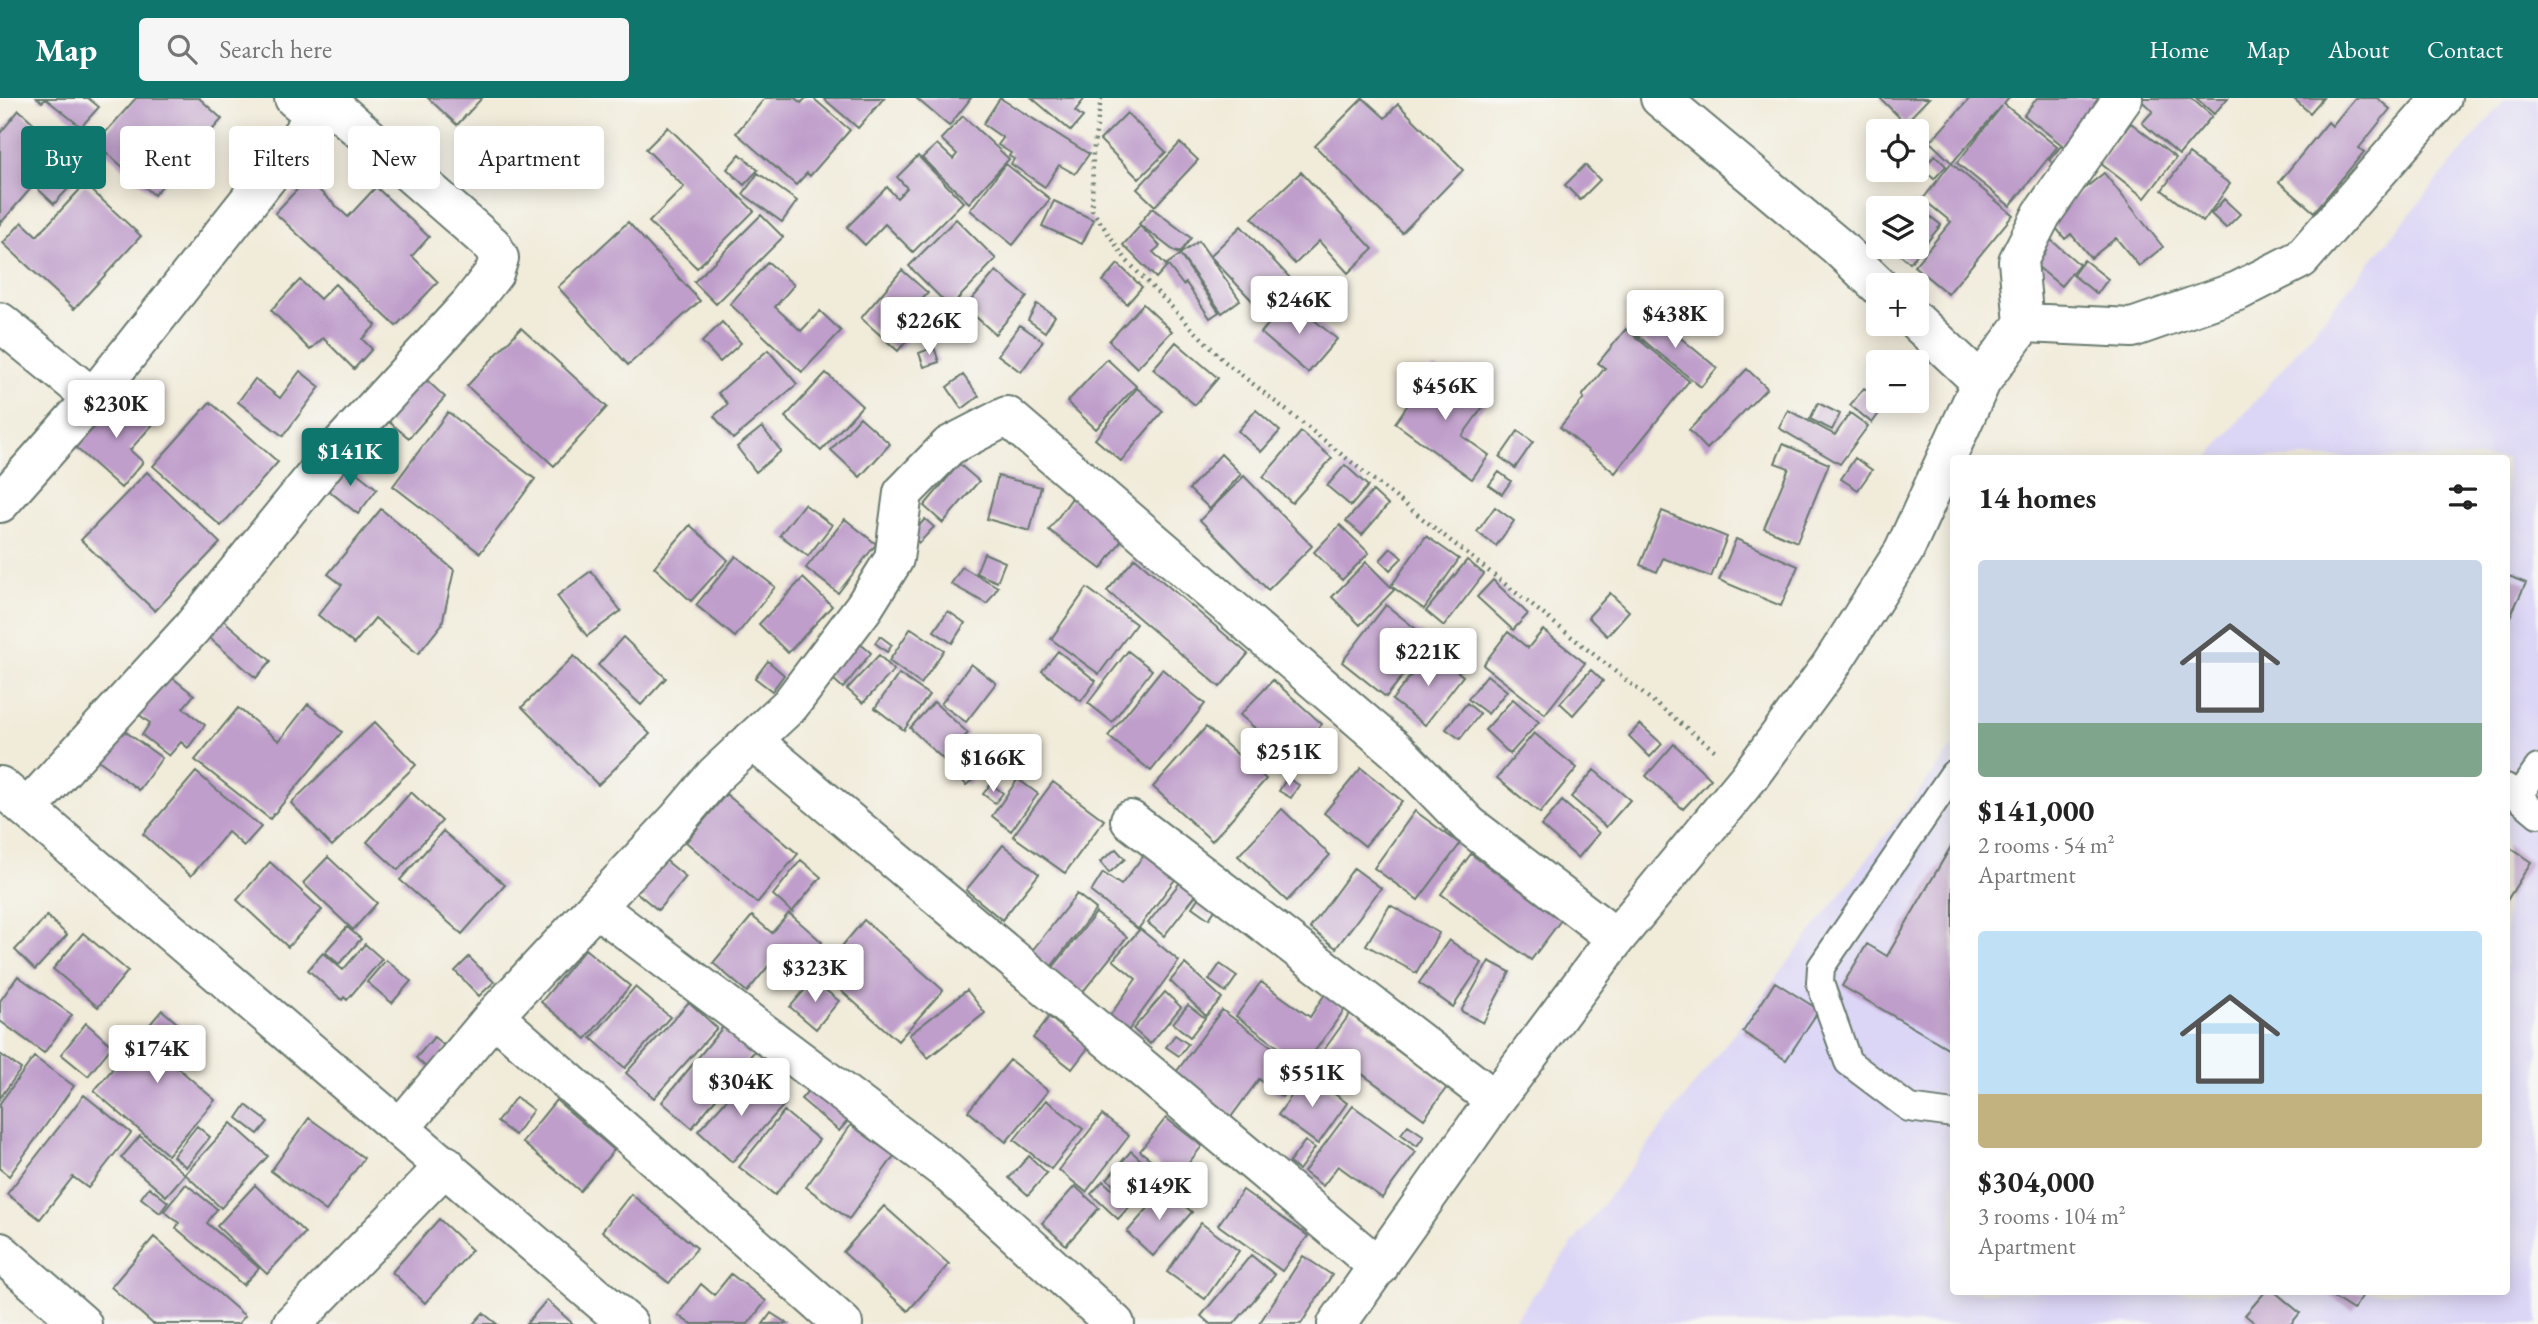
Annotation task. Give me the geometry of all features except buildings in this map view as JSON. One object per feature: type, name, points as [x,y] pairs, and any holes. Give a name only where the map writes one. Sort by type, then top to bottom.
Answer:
[{"type":"street","points":[[1660,98],[1837,246],[1866,274]]},
{"type":"street","points":[[1337,1324],[1495,1100],[1616,938],[1749,777],[1829,668],[1903,551],[1981,382],[2024,323],[2018,261],[2042,214],[2123,98]]},
{"type":"street","points":[[2024,323],[2132,328],[2238,290],[2301,259],[2442,98]]},
{"type":"street","points":[[0,503],[93,398],[317,103],[492,244],[499,258],[494,273],[470,304],[335,451],[191,629],[13,797],[446,1165],[628,1324]]},
{"type":"street","points":[[0,322],[93,398]]},
{"type":"street","points":[[1929,333],[1981,382]]},
{"type":"street","points":[[401,1127],[494,1016],[715,775],[790,705],[864,607],[894,559],[903,493],[949,446],[1007,416],[1396,750],[1469,825],[1616,938]]},
{"type":"street","points":[[752,740],[1379,1267]]},
{"type":"street","points":[[1130,820],[1495,1100]]},
{"type":"street","points":[[596,907],[944,1169],[1115,1324]]},
{"type":"street","points":[[494,1016],[843,1324]]},
{"type":"street","points":[[292,1324],[446,1165]]},
{"type":"street","points":[[0,1252],[82,1324]]},
{"type":"lane","points":[[2538,768],[2512,791],[2538,814]]},
{"type":"lane","points":[[1950,778],[1821,967],[1820,983],[1848,1062],[1909,1108],[1950,1114]]},
{"type":"path","points":[[1101,98],[1093,153],[1092,210],[1127,261],[1224,361],[1749,777]]},
{"type":"shaded area","points":[[2506,98],[2538,98],[2538,1324],[1511,1324],[1950,751],[1950,1295],[2510,1295],[2510,455],[2210,455]]}]
